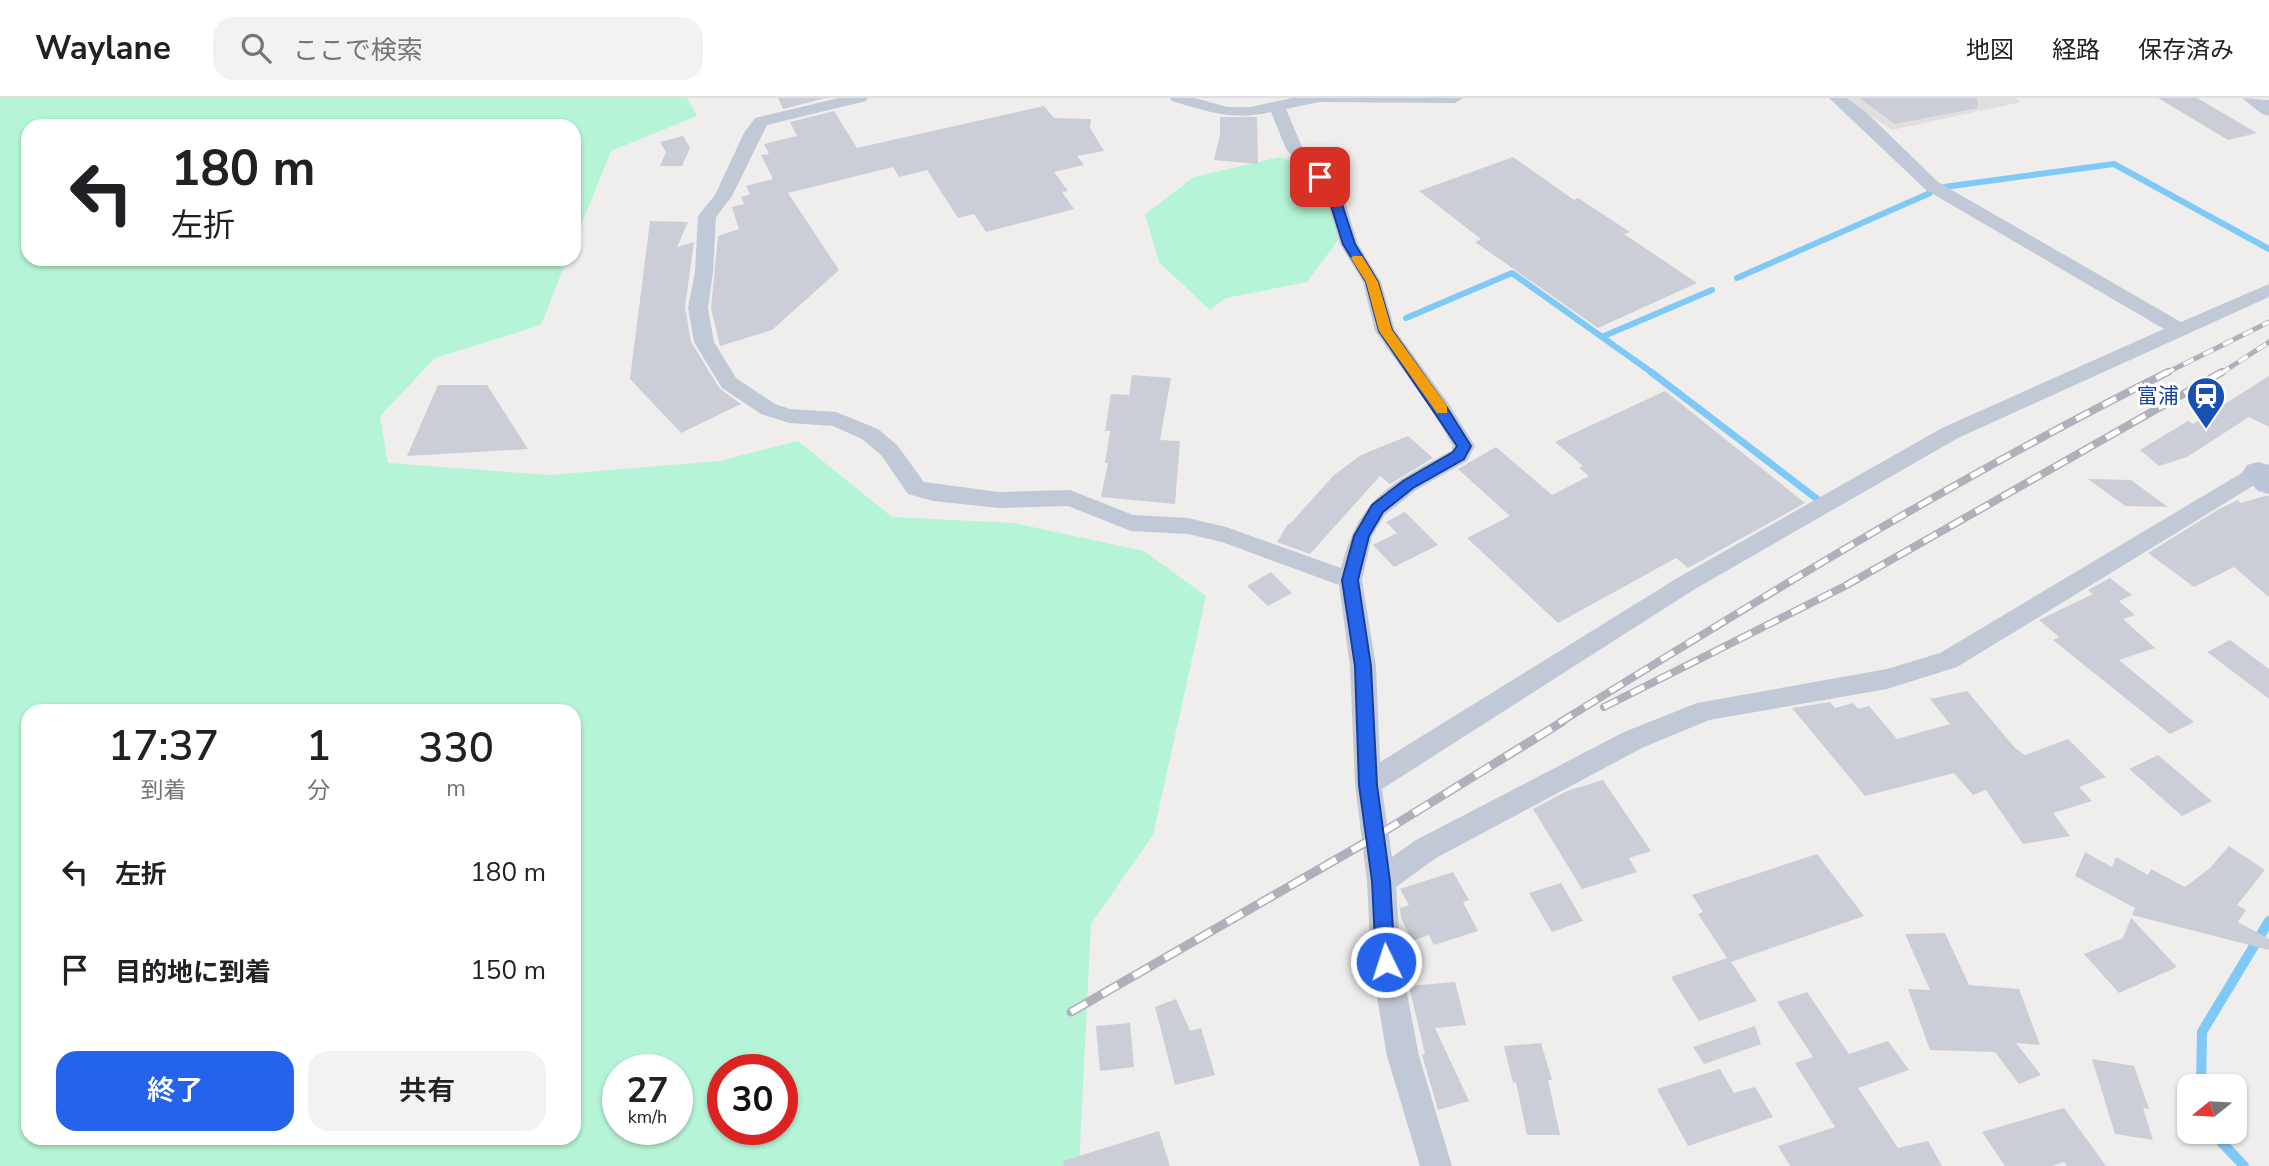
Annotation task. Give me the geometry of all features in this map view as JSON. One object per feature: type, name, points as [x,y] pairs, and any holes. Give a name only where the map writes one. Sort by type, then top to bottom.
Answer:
[{"type":"street","points":[[860,98],[761,121],[752,132],[723,196],[707,216],[704,272],[698,308],[704,342],[729,383],[768,409],[789,416],[836,419],[870,434],[889,450],[916,488],[933,493],[999,500],[1070,498],[1108,516],[1131,523],[1188,526],[1226,535],[1350,580]]},
{"type":"street","points":[[1178,98],[1226,112],[1250,112],[1314,98]]},
{"type":"street","points":[[1324,98],[1455,98]]},
{"type":"street","points":[[1837,98],[1863,118],[1932,186],[2180,330]]},
{"type":"street","points":[[2252,98],[2269,110]]},
{"type":"street","points":[[1276,106],[1294,149],[1333,192],[1349,244],[1372,282],[1385,331],[1442,409],[1464,446],[1459,456],[1408,484],[1377,509],[1361,536],[1350,580],[1363,666],[1368,785],[1381,881],[1386,962],[1403,1056],[1436,1166]]},
{"type":"street","points":[[1368,785],[1687,583],[1950,433],[2269,290]]},
{"type":"street","points":[[1381,881],[1426,849],[1633,740],[1706,710],[1887,679],[1948,660],[2265,474]]},
{"type":"shaded area","points":[[1844,98],[2015,98],[2021,102],[1892,130]]},
{"type":"green space","points":[[0,98],[687,98],[697,116],[611,151],[581,226],[581,119],[21,119],[21,266],[564,266],[541,325],[435,358],[380,416],[388,463],[549,475],[719,461],[798,441],[892,517],[1014,523],[1144,551],[1206,596],[1153,835],[1091,924],[1079,1166],[0,1166]]},
{"type":"green space","points":[[1280,157],[1322,173],[1347,228],[1307,282],[1226,298],[1210,310],[1159,262],[1145,214],[1194,177]]},
{"type":"building","points":[[778,98],[826,98],[783,109]]},
{"type":"building","points":[[1859,98],[1977,98],[1978,108],[1895,124]]},
{"type":"building","points":[[2158,98],[2197,98],[2257,133],[2228,140]]},
{"type":"building","points":[[1044,106],[1054,118],[1091,119],[1090,128],[1104,151],[1077,156],[1084,165],[1054,172],[1068,191],[1062,192],[1074,209],[986,232],[974,214],[958,218],[927,170],[899,177],[893,167],[788,193],[839,270],[772,330],[720,346],[711,308],[718,236],[739,229],[732,207],[744,204],[741,197],[750,194],[746,186],[773,179],[761,155],[769,154],[764,144],[797,136],[790,122],[834,111],[857,148]]},
{"type":"building","points":[[1220,117],[1257,117],[1258,164],[1214,160],[1220,134]]},
{"type":"building","points":[[683,136],[690,148],[682,166],[660,166],[666,152],[660,142]]},
{"type":"building","points":[[1513,157],[1574,200],[1578,198],[1630,232],[1624,234],[1697,283],[1598,328],[1475,242],[1481,239],[1419,191]]},
{"type":"building","points":[[650,221],[688,222],[677,247],[694,242],[685,307],[691,342],[720,389],[741,404],[681,433],[630,379]]},
{"type":"building","points":[[1132,375],[1171,378],[1160,440],[1180,441],[1175,504],[1101,497],[1108,463],[1105,463],[1110,431],[1105,431],[1111,394],[1129,395]]},
{"type":"building","points":[[2269,376],[2269,427],[2249,417],[2187,457],[2159,466],[2140,450],[2188,421],[2193,424]]},
{"type":"building","points":[[438,385],[487,385],[528,449],[407,456]]},
{"type":"building","points":[[1665,391],[1805,503],[1688,568],[1676,558],[1558,623],[1467,538],[1510,516],[1458,469],[1496,447],[1552,495],[1589,476],[1579,468],[1583,466],[1555,442]]},
{"type":"building","points":[[1408,436],[1433,458],[1390,484],[1380,476],[1310,554],[1277,542],[1288,524],[1334,475],[1361,455]]},
{"type":"building","points":[[2088,479],[2131,480],[2168,507],[2125,506]]},
{"type":"building","points":[[2269,496],[2269,597],[2234,567],[2194,587],[2148,553],[2221,508],[2238,500],[2241,503]]},
{"type":"building","points":[[1405,512],[1438,545],[1394,567],[1373,545],[1397,533],[1386,522]]},
{"type":"building","points":[[1271,572],[1292,593],[1268,606],[1247,586]]},
{"type":"building","points":[[2110,578],[2132,595],[2119,601],[2135,615],[2123,619],[2155,648],[2119,660],[2194,722],[2170,734],[2053,640],[2059,637],[2039,620],[2093,594],[2088,590]]},
{"type":"building","points":[[2230,640],[2269,669],[2269,699],[2207,652]]},
{"type":"building","points":[[1967,691],[2015,748],[2025,755],[2068,739],[2106,777],[2079,787],[2092,801],[2053,813],[2070,836],[2023,844],[1986,790],[1973,795],[1954,773],[1865,796],[1792,708],[1830,702],[1835,708],[1853,703],[1858,709],[1869,706],[1897,739],[1950,724],[1930,699]]},
{"type":"building","points":[[2158,755],[2212,801],[2182,816],[2129,769]]},
{"type":"building","points":[[1603,780],[1651,851],[1629,858],[1637,872],[1582,889],[1533,809],[1567,791]]},
{"type":"building","points":[[2229,846],[2265,870],[2237,905],[2246,910],[2238,922],[2269,939],[2269,950],[2132,915],[2135,908],[2075,876],[2085,852],[2112,867],[2116,857],[2148,875],[2151,869],[2185,887],[2210,868]]},
{"type":"building","points":[[1817,854],[1864,916],[1731,962],[1757,1001],[1699,1021],[1671,977],[1727,958],[1698,914],[1703,912],[1692,895]]},
{"type":"building","points":[[1453,872],[1469,900],[1463,902],[1478,931],[1434,945],[1429,935],[1412,941],[1401,918],[1400,908],[1409,905],[1400,889]]},
{"type":"building","points":[[1561,883],[1583,921],[1552,932],[1529,893]]},
{"type":"building","points":[[2131,918],[2177,967],[2119,993],[2084,954],[2123,938]]},
{"type":"building","points":[[1945,933],[1969,985],[2019,989],[2040,1045],[2016,1043],[2041,1075],[2019,1084],[1995,1052],[1930,1050],[1908,989],[1930,990],[1905,934]]},
{"type":"building","points":[[1455,982],[1466,1025],[1435,1028],[1469,1101],[1438,1110],[1422,1055],[1425,1054],[1409,986]]},
{"type":"building","points":[[1807,992],[1849,1054],[1888,1041],[1909,1070],[1858,1088],[1898,1148],[1928,1141],[1942,1166],[1790,1166],[1778,1146],[1835,1127],[1795,1063],[1813,1057],[1777,1002]]},
{"type":"building","points":[[1176,999],[1190,1031],[1201,1028],[1215,1075],[1175,1085],[1155,1007]]},
{"type":"building","points":[[1130,1023],[1134,1067],[1100,1071],[1096,1026]]},
{"type":"building","points":[[1755,1026],[1761,1044],[1704,1064],[1693,1047]]},
{"type":"building","points":[[1541,1043],[1552,1080],[1548,1080],[1560,1135],[1527,1135],[1516,1082],[1513,1083],[1504,1046]]},
{"type":"building","points":[[2092,1059],[2134,1066],[2149,1109],[2143,1108],[2153,1140],[2115,1134]]},
{"type":"building","points":[[1720,1069],[1734,1093],[1755,1087],[1773,1117],[1688,1146],[1657,1089]]},
{"type":"building","points":[[2064,1108],[2106,1166],[2067,1166],[2064,1162],[2052,1166],[2005,1166],[1982,1132]]},
{"type":"building","points":[[1159,1131],[1170,1166],[1064,1166],[1063,1161]]},
{"type":"waterway","points":[[1944,187],[2114,164],[2269,249]]},
{"type":"waterway","points":[[1737,278],[1930,193]]},
{"type":"waterway","points":[[1406,318],[1512,273],[1654,374]]},
{"type":"waterway","points":[[1604,336],[1712,290]]},
{"type":"waterway","points":[[1651,372],[1817,499]]},
{"type":"waterway","points":[[2201,1074],[2202,1032],[2269,921]]},
{"type":"waterway","points":[[2223,1144],[2244,1166]]},
{"type":"railway","points":[[2167,373],[2269,322]]},
{"type":"railway","points":[[2220,374],[2269,342]]},
{"type":"railway","points":[[1604,707],[1845,586],[2222,372]]},
{"type":"railway","points":[[1559,723],[1784,585],[1936,496],[2167,373]]},
{"type":"railway","points":[[1071,1012],[1375,837],[1562,722]]},
{"type":"slow traffic","points":[[1358,258],[1372,282],[1385,331],[1442,410]]},
{"type":"place","name":"富浦","points":[[2206,430]]},
{"type":"route","points":[[1320,177],[1333,192],[1349,244],[1372,282],[1385,331],[1442,409],[1464,446],[1459,456],[1408,484],[1377,509],[1361,536],[1350,580],[1363,666],[1368,785],[1381,881],[1386,962]]}]
